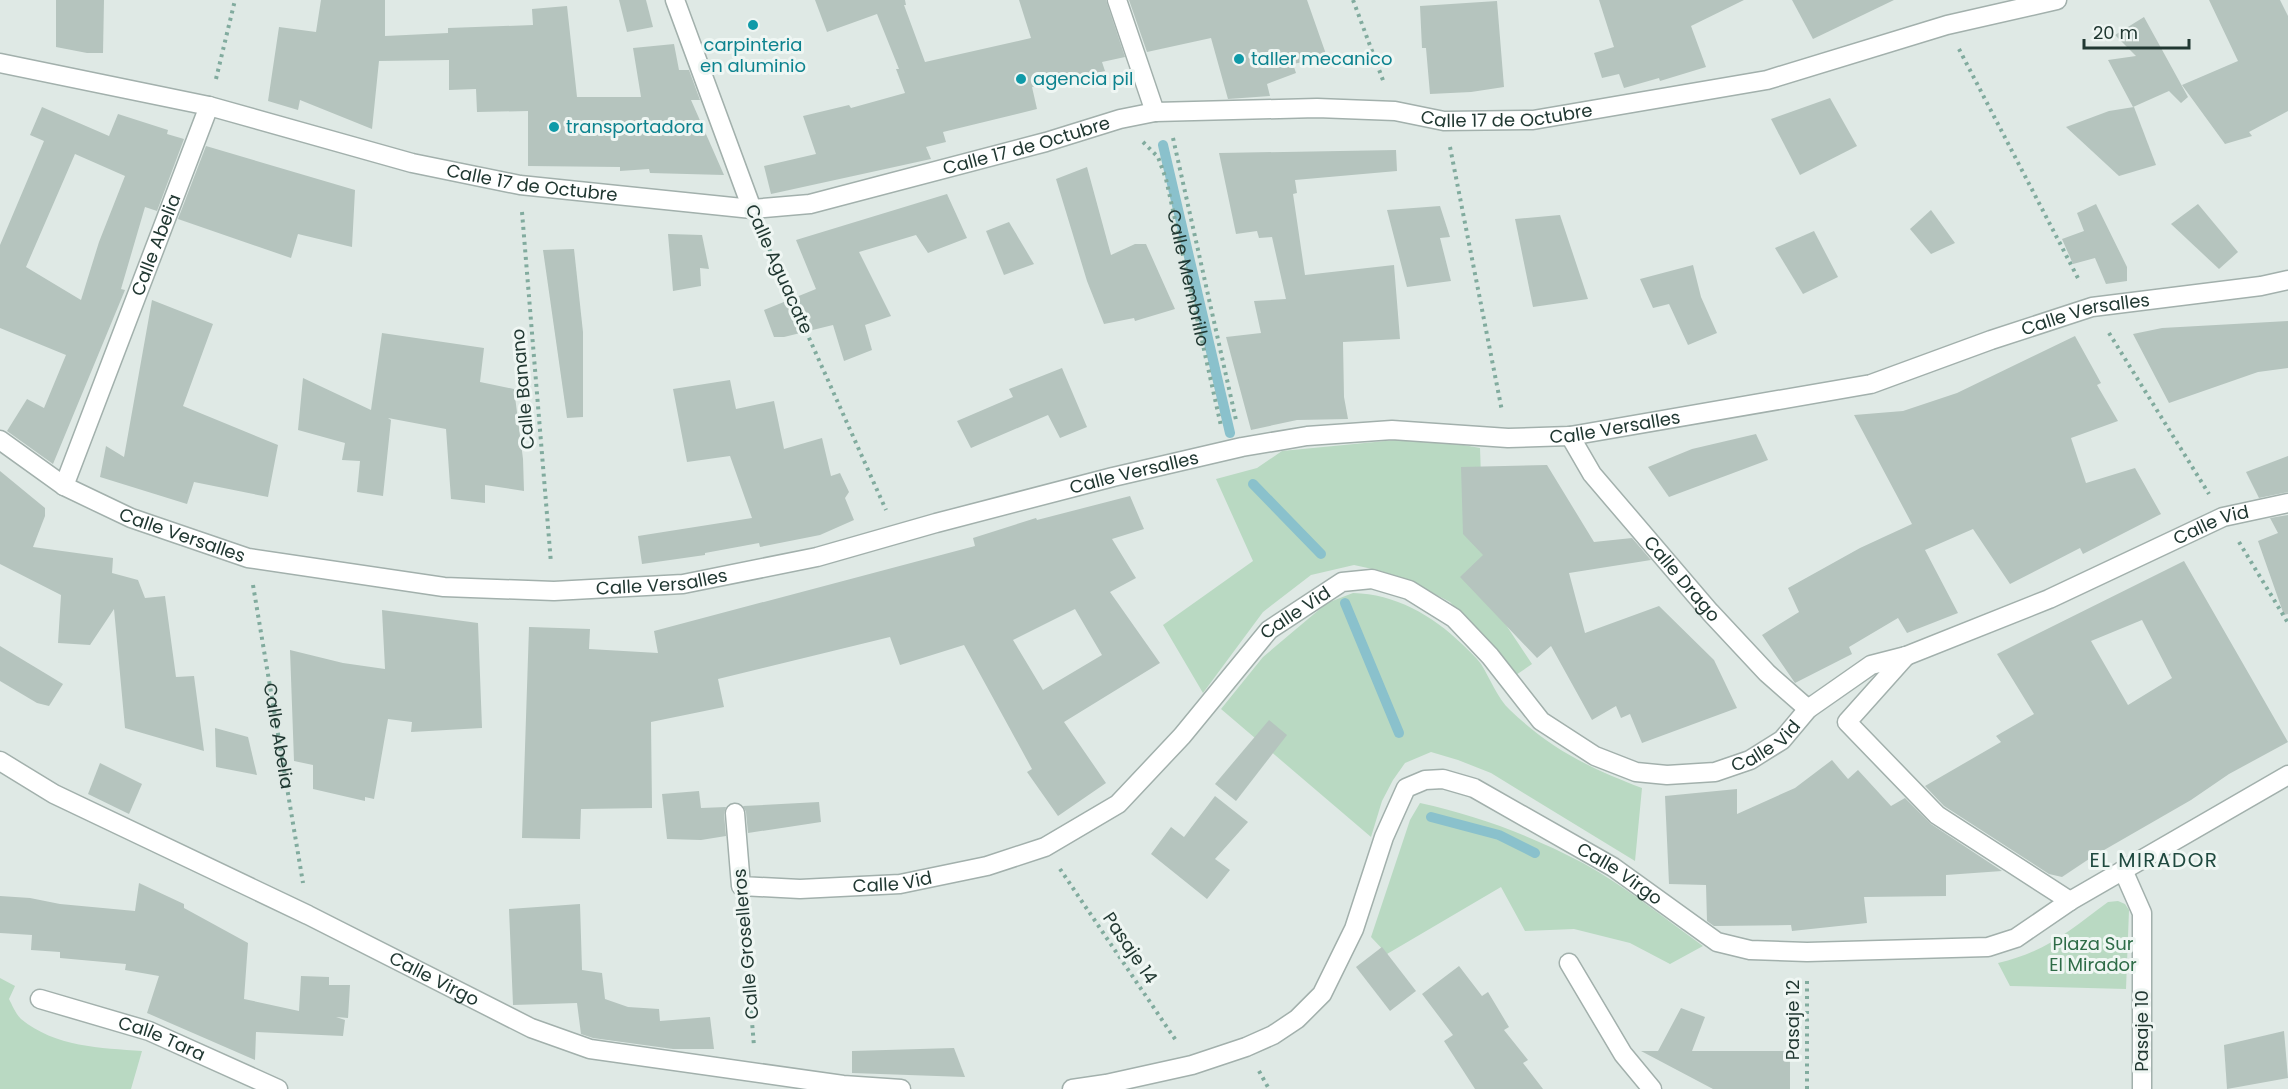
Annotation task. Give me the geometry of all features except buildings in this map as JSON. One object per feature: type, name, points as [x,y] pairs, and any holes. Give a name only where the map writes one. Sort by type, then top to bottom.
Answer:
[{"type":"street","name":"Calle Aguacate","points":[[675,0],[752,209]]},
{"type":"street","points":[[1117,0],[1162,111]]},
{"type":"street","name":"Calle 17 de Octubre","points":[[0,63],[209,106],[412,163],[520,185],[752,209],[810,204],[1046,142],[1120,119],[1162,111],[1317,108],[1395,111],[1444,121],[1533,120],[1767,80],[1947,25],[2057,0]]},
{"type":"street","name":"Calle Abelia","points":[[64,486],[209,106]]},
{"type":"street","name":"Calle Versalles","points":[[0,440],[64,486],[131,518],[248,558],[444,587],[554,591],[683,584],[817,557],[897,533],[1234,449],[1307,436],[1392,430],[1508,438],[1570,436],[1871,384],[1991,340],[2092,307],[2261,286],[2288,280]]},
{"type":"street","name":"Calle Drago","points":[[1570,436],[1593,474],[1710,612],[1767,673],[1808,709]]},
{"type":"street","name":"Calle Vid","points":[[741,886],[800,889],[900,884],[987,866],[1045,847],[1118,804],[1182,736],[1269,630],[1342,582],[1372,579],[1409,590],[1454,618],[1490,656],[1541,721],[1595,756],[1636,772],[1667,775],[1715,772],[1750,760],[1782,740],[1808,709],[1871,665],[1906,656],[2049,599],[2223,517],[2288,503]]},
{"type":"street","name":"Calle Vid","points":[[1906,656],[1847,722],[1937,815],[2070,901]]},
{"type":"street","name":"Calle Virgo","points":[[0,761],[54,794],[308,915],[531,1028],[590,1049],[757,1074],[843,1085],[901,1089]]},
{"type":"street","name":"Calle Virgo","points":[[1072,1089],[1192,1065],[1246,1047],[1273,1035],[1297,1019],[1322,994],[1354,928],[1383,837],[1406,788],[1425,780],[1443,779],[1474,788],[1613,867],[1717,942],[1750,950],[1807,952],[1988,946],[2016,938],[2070,901],[2288,775]]},
{"type":"street","name":"Calle Groselleros","points":[[735,813],[741,886]]},
{"type":"street","name":"Pasaje 10","points":[[2123,870],[2142,914],[2142,1089]]},
{"type":"street","points":[[1569,963],[1623,1054],[1652,1089]]},
{"type":"street","name":"Calle Tara","points":[[40,999],[149,1031],[278,1089]]},
{"type":"path","points":[[209,106],[235,0]]},
{"type":"path","points":[[1353,0],[1395,111]]},
{"type":"path","name":"Calle Membrillo","points":[[1162,111],[1174,143],[1234,449]]},
{"type":"path","name":"Calle Membrillo","points":[[1120,119],[1158,157],[1166,179],[1234,449]]},
{"type":"path","points":[[1444,121],[1508,438]]},
{"type":"path","name":"Calle Banano","points":[[520,185],[554,591]]},
{"type":"path","name":"Calle Aguacate","points":[[752,209],[897,533]]},
{"type":"path","name":"Calle Abelia","points":[[248,558],[308,915]]},
{"type":"path","name":"Pasaje 14","points":[[1045,847],[1192,1065]]},
{"type":"path","name":"Calle Groselleros","points":[[741,886],[757,1074]]},
{"type":"path","name":"Pasaje 12","points":[[1807,952],[1807,1089]]},
{"type":"green space","points":[[1406,439],[1447,442],[1480,448],[1484,563],[1472,574],[1532,664],[1516,675],[1450,602],[1410,581],[1354,565],[1311,575],[1263,612],[1203,693],[1163,625],[1253,561],[1216,479],[1257,468],[1282,451]]},
{"type":"green space","points":[[1353,593],[1384,597],[1425,615],[1476,658],[1501,700],[1540,736],[1588,765],[1642,788],[1635,861],[1491,773],[1431,752],[1405,763],[1393,780],[1382,801],[1371,837],[1221,709],[1263,657],[1327,603]]},
{"type":"green space","points":[[1420,803],[1483,820],[1564,853],[1614,882],[1703,946],[1670,964],[1630,943],[1574,929],[1525,931],[1501,887],[1387,954],[1371,937],[1410,820]]},
{"type":"green space","name":"Plaza Sur El Mirador","points":[[2118,901],[2125,904],[2129,910],[2126,989],[2010,986],[1998,963],[2044,946],[2069,931],[2108,902]]},
{"type":"green space","points":[[0,978],[15,986],[9,999],[19,1017],[34,1028],[63,1041],[111,1049],[142,1051],[131,1089],[0,1089]]},
{"type":"waterway","points":[[1163,145],[1230,433]]},
{"type":"waterway","points":[[1253,484],[1321,554]]},
{"type":"waterway","points":[[1345,603],[1399,733]]},
{"type":"waterway","points":[[1431,817],[1499,835],[1535,853]]},
{"type":"place","name":"carpinteria en aluminio","points":[[753,25]]},
{"type":"place","name":"taller mecanico","points":[[1239,59]]},
{"type":"place","name":"agencia pil","points":[[1021,79]]},
{"type":"place","name":"transportadora","points":[[554,127]]},
{"type":"district","name":"EL MIRADOR","points":[[2154,860]]}]
